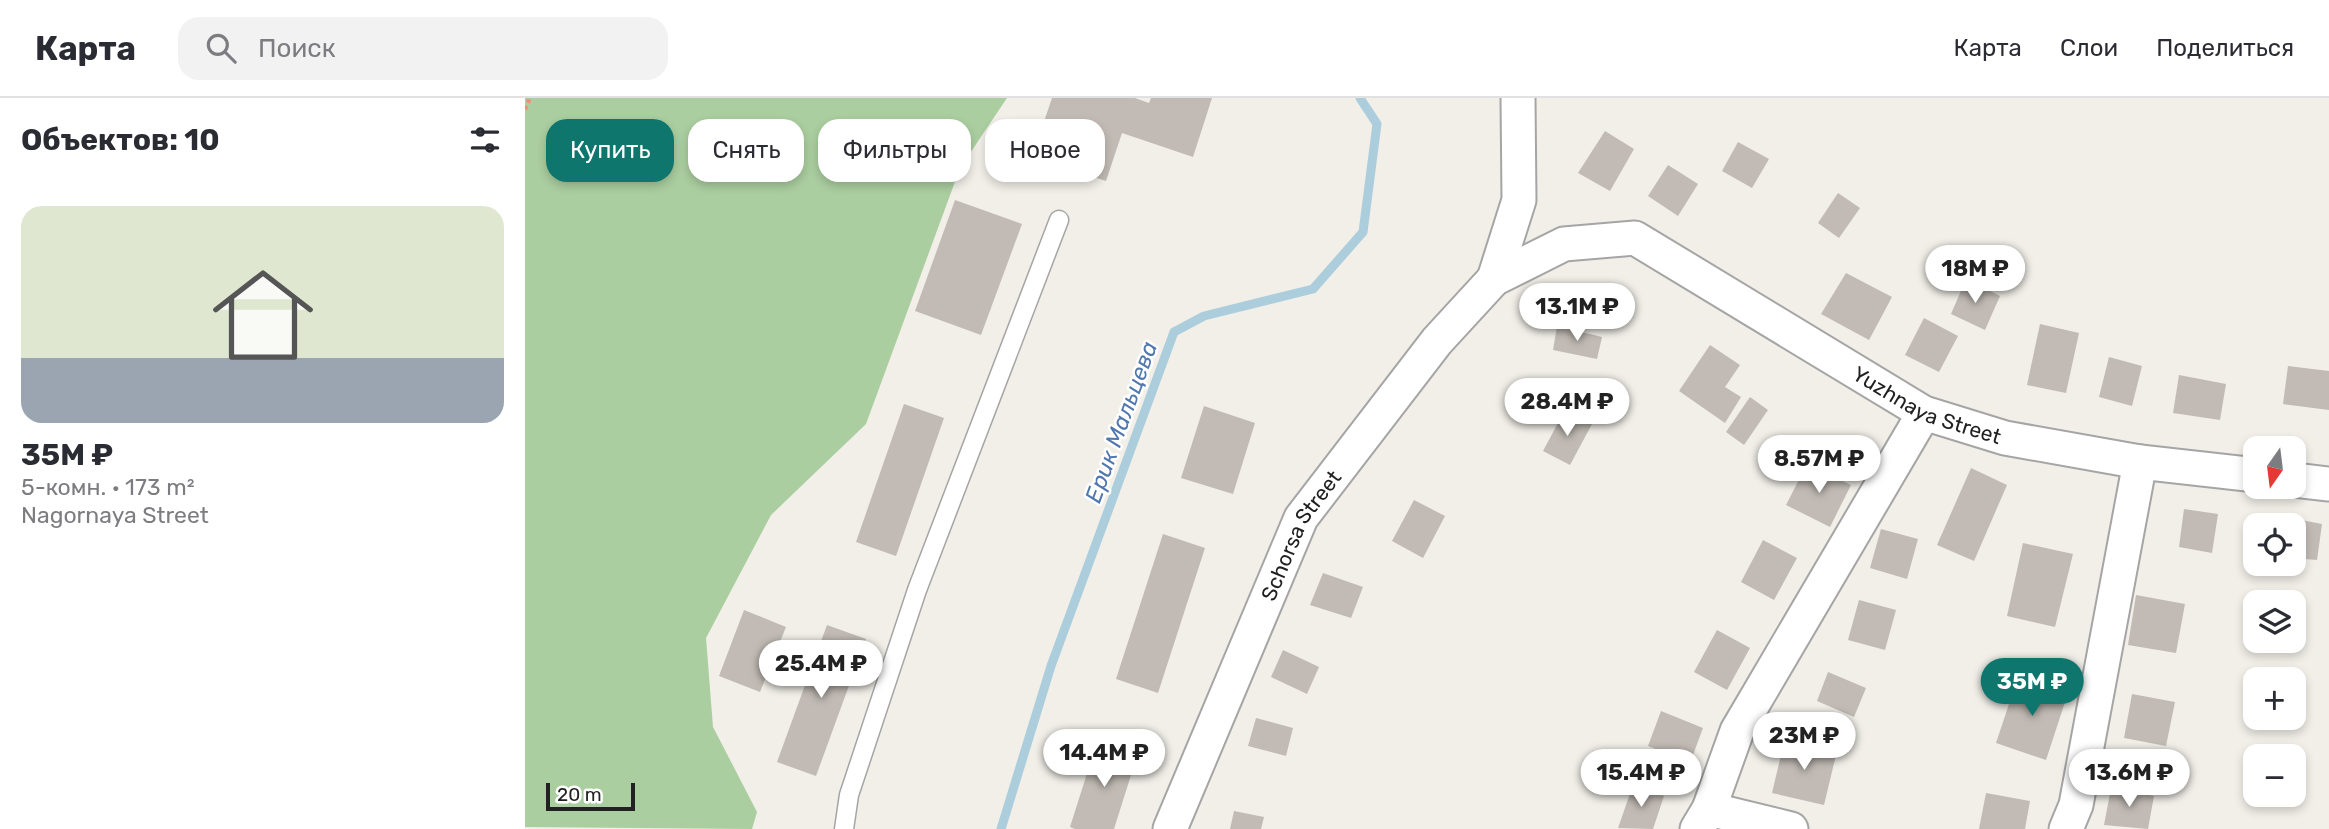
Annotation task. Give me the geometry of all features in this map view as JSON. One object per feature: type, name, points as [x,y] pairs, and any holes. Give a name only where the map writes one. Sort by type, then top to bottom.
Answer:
[{"type":"street","name":"Schorsa Street","points":[[1494,279],[1519,200],[1518,98]]},
{"type":"street","name":"Schorsa Street","points":[[1170,829],[1301,518],[1437,341],[1494,279],[1564,244],[1635,238]]},
{"type":"street","name":"Yuzhnaya Street","points":[[1635,238],[1924,413],[2005,438],[2140,462],[2243,474]]},
{"type":"street","points":[[1791,829],[1703,819],[1737,732],[1924,413]]},
{"type":"street","points":[[2066,829],[2076,805],[2140,462]]},
{"type":"street","points":[[2307,481],[2329,484]]},
{"type":"lane","points":[[844,829],[849,795],[917,590],[1059,220]]},
{"type":"path","points":[[525,109],[530,98]]},
{"type":"green space","points":[[525,98],[1007,98],[993,119],[985,119],[985,131],[971,152],[971,119],[818,119],[818,182],[955,182],[866,424],[771,515],[706,638],[713,727],[757,812],[752,829],[525,827]]},
{"type":"building","points":[[1052,98],[1135,98],[1149,103],[1151,98],[1212,98],[1193,157],[1122,133],[1106,181],[1105,119],[1045,119]]},
{"type":"building","points":[[1605,131],[1634,149],[1610,191],[1578,173]]},
{"type":"building","points":[[1738,142],[1769,159],[1752,188],[1722,171]]},
{"type":"building","points":[[1668,165],[1698,184],[1678,216],[1648,196]]},
{"type":"building","points":[[1838,193],[1860,208],[1839,238],[1818,223]]},
{"type":"building","points":[[955,200],[1022,224],[981,335],[915,311]]},
{"type":"building","points":[[1846,273],[1892,297],[1869,340],[1821,314]]},
{"type":"building","points":[[1966,279],[2000,296],[1985,330],[1951,314]]},
{"type":"building","points":[[1924,318],[1958,336],[1939,372],[1905,355]]},
{"type":"building","points":[[2040,324],[2079,333],[2066,393],[2027,385]]},
{"type":"building","points":[[1557,326],[1602,337],[1597,359],[1553,350]]},
{"type":"building","points":[[1710,345],[1740,365],[1725,387],[1741,397],[1725,423],[1679,391]]},
{"type":"building","points":[[2109,357],[2142,366],[2132,406],[2099,397]]},
{"type":"building","points":[[2288,366],[2329,371],[2329,410],[2283,404]]},
{"type":"building","points":[[2179,375],[2226,384],[2220,420],[2173,413]]},
{"type":"building","points":[[1750,397],[1768,410],[1744,445],[1726,432]]},
{"type":"building","points":[[904,404],[944,418],[896,556],[856,542]]},
{"type":"building","points":[[1204,406],[1255,423],[1233,494],[1181,478]]},
{"type":"building","points":[[1565,410],[1592,424],[1570,465],[1543,451]]},
{"type":"building","points":[[1807,464],[1851,485],[1830,527],[1786,505]]},
{"type":"building","points":[[1971,468],[2007,485],[1974,561],[1937,545]]},
{"type":"building","points":[[1414,500],[1445,516],[1423,558],[1392,541]]},
{"type":"building","points":[[2184,509],[2218,514],[2212,553],[2179,547]]},
{"type":"building","points":[[2306,521],[2322,524],[2317,560],[2306,559]]},
{"type":"building","points":[[1881,529],[1918,539],[1907,579],[1870,568]]},
{"type":"building","points":[[1163,534],[1205,548],[1158,693],[1116,679]]},
{"type":"building","points":[[1763,540],[1797,558],[1774,600],[1741,582]]},
{"type":"building","points":[[2023,543],[2073,554],[2055,627],[2007,616]]},
{"type":"building","points":[[1323,573],[1363,587],[1351,618],[1310,605]]},
{"type":"building","points":[[2136,595],[2185,604],[2176,653],[2128,645]]},
{"type":"building","points":[[1859,600],[1896,610],[1885,650],[1848,640]]},
{"type":"building","points":[[744,610],[786,627],[760,692],[719,676]]},
{"type":"building","points":[[827,625],[866,639],[816,776],[777,762]]},
{"type":"building","points":[[1717,630],[1750,648],[1727,690],[1694,672]]},
{"type":"building","points":[[1283,650],[1319,667],[1307,694],[1271,677]]},
{"type":"building","points":[[1828,672],[1866,688],[1854,717],[1817,701]]},
{"type":"building","points":[[2018,677],[2068,693],[2046,760],[1996,743]]},
{"type":"building","points":[[2132,694],[2175,702],[2166,746],[2124,738]]},
{"type":"building","points":[[1661,711],[1703,728],[1690,763],[1648,746]]},
{"type":"building","points":[[1256,718],[1293,728],[1286,756],[1248,746]]},
{"type":"building","points":[[1785,738],[1837,751],[1824,805],[1772,793]]},
{"type":"building","points":[[1097,742],[1137,756],[1114,829],[1075,829],[1070,827]]},
{"type":"building","points":[[1633,785],[1664,796],[1653,829],[1618,828]]},
{"type":"building","points":[[2111,788],[2154,796],[2148,829],[2104,825]]},
{"type":"building","points":[[1986,793],[2030,801],[2025,829],[1979,829]]},
{"type":"building","points":[[1234,811],[1264,817],[1261,829],[1230,829]]},
{"type":"waterway","name":"Ерик Мальцева","points":[[1001,829],[1051,666],[1174,332],[1204,316],[1313,289],[1363,232],[1377,124],[1360,98]]}]
